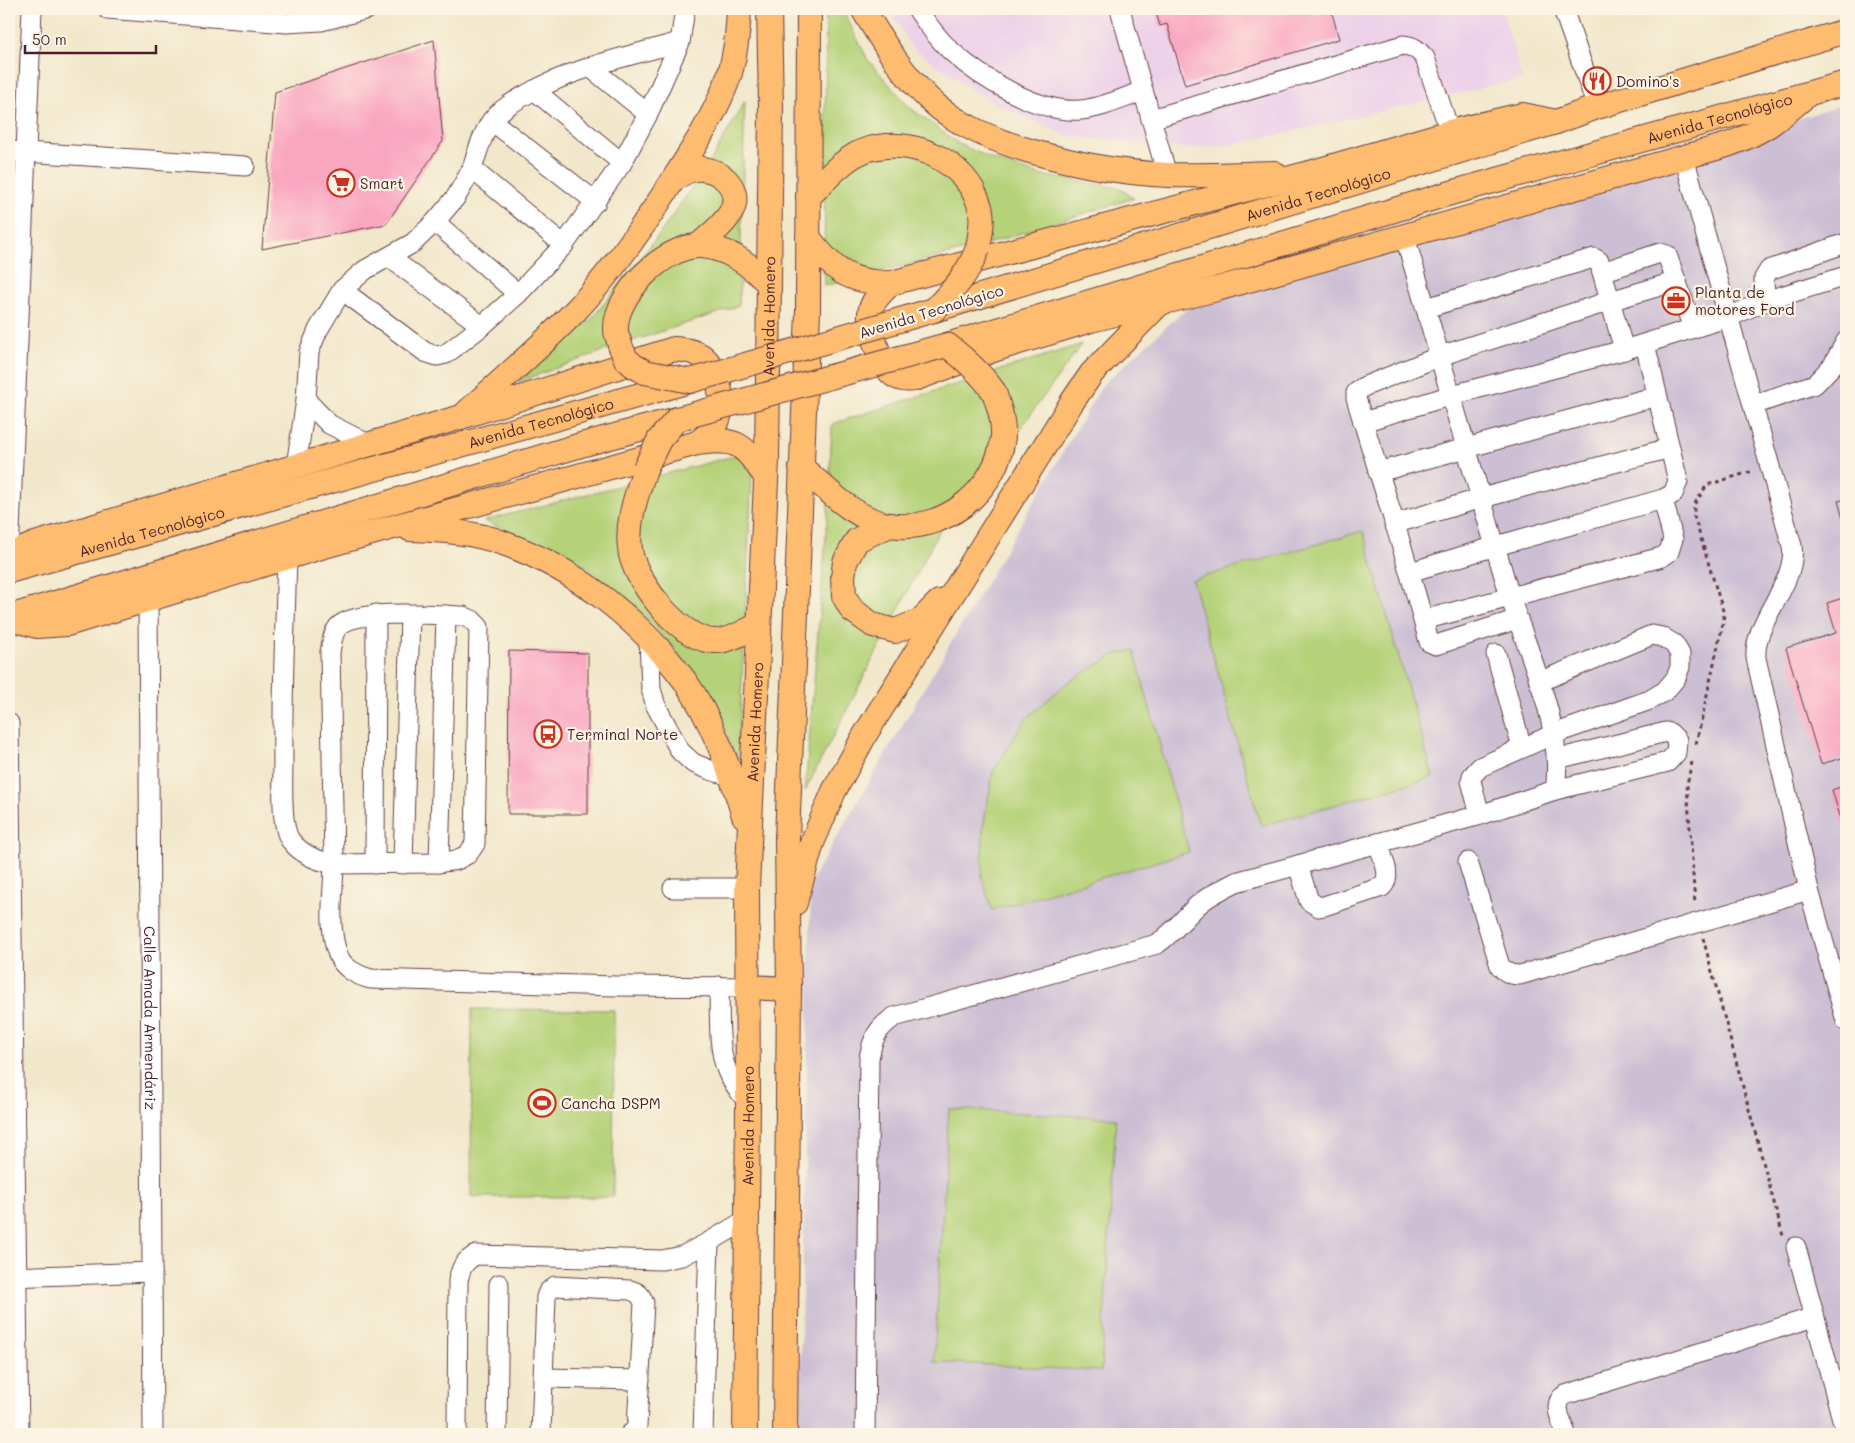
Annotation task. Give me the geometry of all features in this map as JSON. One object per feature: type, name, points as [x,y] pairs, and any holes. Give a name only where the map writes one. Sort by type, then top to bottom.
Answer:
[{"type":"main road","points":[[461,417],[530,355],[578,307],[656,208],[704,129],[723,91],[734,53],[740,9]]},
{"type":"main road","name":"Avenida Homero","points":[[745,1434],[748,888],[758,625],[767,468],[771,106],[769,9]]},
{"type":"main road","points":[[785,1434],[790,989],[786,839],[808,311],[809,9]]},
{"type":"main road","points":[[863,9],[882,43],[924,94],[954,118],[983,135],[1012,146],[1062,160],[1124,171],[1167,175],[1313,172]]},
{"type":"main road","name":"Avenida Tecnológico","points":[[9,571],[690,381],[934,310],[1556,122],[1597,107],[1846,31]]},
{"type":"main road","name":"Avenida Tecnológico","points":[[9,617],[581,445],[946,344],[1454,192],[1846,83]]},
{"type":"main road","points":[[891,284],[876,298],[870,310],[871,326],[879,352],[888,370],[904,380],[914,379],[996,349],[1091,320],[1158,305],[1727,145],[1755,135],[1775,122],[1808,94]]},
{"type":"main road","points":[[808,237],[820,253],[836,269],[854,278],[871,283],[891,284],[1313,172],[1450,132],[1523,116],[1556,122]]},
{"type":"main road","points":[[808,197],[848,158],[879,146],[915,148],[935,155],[951,165],[975,192],[981,209],[982,226],[978,248],[970,267],[957,287],[934,310]]},
{"type":"main road","points":[[674,179],[693,169],[706,169],[718,172],[729,182],[733,193],[734,203],[731,213],[698,246]]},
{"type":"main road","points":[[690,381],[645,372],[626,359],[616,330],[620,312],[630,291],[649,269],[670,254],[698,246],[725,251],[742,260],[769,284]]},
{"type":"main road","points":[[789,924],[812,843],[834,792],[866,734],[1072,402],[1092,373],[1158,305]]},
{"type":"main road","points":[[802,457],[853,510],[874,521],[890,525],[917,526],[939,521],[963,507],[985,484],[999,456],[1003,436],[1001,414],[994,392],[985,379],[970,363],[946,344]]},
{"type":"main road","points":[[9,555],[35,544],[461,417],[674,349],[689,350],[704,358],[715,373],[720,391],[721,410],[716,424],[708,435],[697,443]]},
{"type":"main road","points":[[677,419],[659,440],[645,469],[634,501],[630,531],[631,556],[656,602],[677,625],[701,638],[716,641],[731,638],[758,625]]},
{"type":"main road","points":[[9,617],[36,626],[67,624],[287,557],[697,443],[718,440],[732,443],[747,451],[767,468]]},
{"type":"main road","points":[[890,525],[857,540],[845,562],[843,577],[844,596],[852,610],[874,625],[895,631],[920,621],[945,597],[972,563]]},
{"type":"main road","points":[[388,529],[465,533],[503,543],[546,562],[596,592],[650,638],[685,682],[712,730],[731,776],[749,834]]},
{"type":"main road","points":[[748,986],[790,989]]},
{"type":"street","points":[[9,555],[17,151],[32,9]]},
{"type":"street","points":[[107,9],[287,23],[319,15],[366,9]]},
{"type":"street","points":[[342,290],[425,352],[437,356],[446,354],[482,326],[518,294],[564,245],[622,163],[648,114],[680,42],[686,9]]},
{"type":"street","points":[[917,9],[931,30],[951,52],[986,77],[1036,103],[1056,109],[1080,110],[1096,108],[1143,91]]},
{"type":"street","points":[[1120,9],[1167,175]]},
{"type":"street","points":[[1563,9],[1597,107]]},
{"type":"street","points":[[296,466],[306,400],[306,368],[309,352],[318,330],[342,290],[365,270],[413,243],[435,222],[456,197],[472,170],[481,141],[492,121],[507,105],[561,77],[680,42]]},
{"type":"street","points":[[1151,119],[1403,45],[1412,46],[1419,50],[1425,58],[1450,132]]},
{"type":"street","points":[[590,67],[648,114]]},
{"type":"street","points":[[534,90],[622,163]]},
{"type":"street","points":[[492,121],[596,202]]},
{"type":"street","points":[[17,151],[245,166]]},
{"type":"street","points":[[1684,157],[1793,553],[1791,567],[1760,633],[1755,650],[1809,890],[1846,1021]]},
{"type":"street","points":[[472,170],[564,245]]},
{"type":"street","points":[[435,222],[518,294]]},
{"type":"street","points":[[1405,237],[1510,597],[1539,682],[1554,734],[1558,759],[1555,790]]},
{"type":"street","points":[[1765,302],[1764,278],[1769,270],[1846,243]]},
{"type":"street","points":[[1602,272],[1660,253],[1667,255],[1693,328]]},
{"type":"street","points":[[389,257],[482,326]]},
{"type":"street","points":[[1426,308],[1594,258],[1599,261],[1624,350]]},
{"type":"street","points":[[1363,422],[1452,395],[1645,344],[1846,276]]},
{"type":"street","points":[[1518,619],[1436,645],[1429,642],[1410,572],[1356,398],[1359,390],[1440,356],[1677,281]]},
{"type":"street","points":[[1753,405],[1815,384],[1833,365],[1846,341]]},
{"type":"street","points":[[1410,572],[1663,499],[1673,494],[1678,480],[1645,344]]},
{"type":"street","points":[[1378,472],[1657,396]]},
{"type":"street","points":[[306,400],[329,424],[368,444]]},
{"type":"street","points":[[1394,524],[1482,498],[1670,448]]},
{"type":"street","points":[[1423,620],[1662,557],[1669,552],[1673,539],[1663,499]]},
{"type":"street","points":[[287,557],[282,703],[283,803],[286,830],[291,841],[318,861],[334,864],[440,863],[457,860],[468,854],[476,844],[479,627],[472,620],[463,616],[376,614],[346,620],[338,627],[333,636],[330,652],[334,864],[332,927],[334,943],[339,958],[359,976],[371,979],[616,986],[748,986]]},
{"type":"street","name":"Calle Amada Armendáriz","points":[[148,600],[153,1434]]},
{"type":"street","points":[[375,864],[376,614]]},
{"type":"street","points":[[403,864],[410,615]]},
{"type":"street","points":[[440,863],[446,616]]},
{"type":"street","points":[[1480,815],[1471,781],[1474,771],[1554,734],[1650,700],[1665,691],[1676,678],[1680,667],[1680,654],[1674,644],[1662,636],[1652,635],[1539,682]]},
{"type":"street","points":[[650,638],[650,674],[656,706],[680,751],[693,763],[731,776]]},
{"type":"street","points":[[1496,654],[1522,748]]},
{"type":"street","points":[[9,723],[13,1277],[19,1434]]},
{"type":"street","points":[[865,1434],[869,1058],[873,1041],[882,1025],[894,1017],[1157,944],[1169,936],[1198,905],[1216,892],[1236,882],[1480,815],[1555,790],[1668,762],[1676,753],[1677,740],[1670,733],[1666,732],[1558,759]]},
{"type":"street","points":[[1298,865],[1309,901],[1319,907],[1324,906],[1382,887],[1386,883],[1388,874],[1378,843]]},
{"type":"street","points":[[1468,862],[1500,966],[1505,972],[1512,975],[1520,975],[1809,890]]},
{"type":"street","points":[[673,888],[748,888]]},
{"type":"street","points":[[719,986],[724,1062],[728,1073],[748,1104]]},
{"type":"street","points":[[457,1434],[458,1280],[461,1268],[466,1260],[476,1254],[662,1260],[682,1256],[746,1220]]},
{"type":"street","points":[[703,1434],[709,1242]]},
{"type":"street","points":[[1796,1247],[1846,1434]]},
{"type":"street","points":[[572,1257],[572,1287]]},
{"type":"street","points":[[13,1277],[152,1272]]},
{"type":"street","points":[[497,1434],[498,1284]]},
{"type":"street","points":[[541,1434],[548,1292],[555,1286],[630,1290],[642,1297],[644,1303],[637,1426],[633,1433],[630,1434]]},
{"type":"street","points":[[1566,1434],[1558,1406],[1558,1401],[1565,1394],[1814,1317]]},
{"type":"street","points":[[543,1378],[640,1380]]},
{"type":"shaded area","points":[[890,9],[1502,9],[1522,79],[1237,144],[1189,149],[1067,136],[989,101],[911,47]]},
{"type":"shaded area","points":[[1846,104],[1846,1434],[799,1434],[811,881],[1103,384],[1195,301]]},
{"type":"green space","points":[[826,9],[842,9],[868,60],[909,107],[959,144],[994,160],[1039,175],[1120,188],[1134,198],[977,247],[824,286]]},
{"type":"green space","points":[[745,101],[739,306],[620,345],[518,382],[591,320],[661,232],[712,159]]},
{"type":"green space","points":[[1082,344],[1001,455],[981,508],[940,529],[805,791],[828,511],[832,424]]},
{"type":"green space","points":[[753,451],[738,762],[713,704],[678,653],[639,609],[582,563],[484,521]]},
{"type":"green space","points":[[1363,531],[1433,777],[1261,826],[1192,580]]},
{"type":"green space","points":[[1134,650],[1189,852],[992,910],[982,877],[983,828],[993,772],[1026,719],[1067,683],[1114,655]]},
{"type":"green space","name":"Cancha DSPM","points":[[472,1009],[614,1010],[613,1197],[471,1197]]},
{"type":"green space","points":[[949,1109],[1116,1118],[1101,1371],[934,1362]]},
{"type":"building","points":[[1155,9],[1331,9],[1339,39],[1185,85],[1167,24],[1160,26]]},
{"type":"building","name":"Smart","points":[[434,40],[443,141],[386,224],[262,249],[275,92]]},
{"type":"building","points":[[1846,499],[1846,529],[1838,501]]},
{"type":"building","points":[[1846,597],[1846,757],[1821,764],[1786,648],[1836,633],[1827,603]]},
{"type":"building","name":"Terminal Norte","points":[[509,651],[588,653],[588,814],[508,814]]},
{"type":"building","points":[[1846,785],[1846,836],[1832,790]]},
{"type":"place","name":"Domino's","points":[[1597,81]]},
{"type":"place","name":"Smart","points":[[341,183]]},
{"type":"place","name":"Planta de motores Ford","points":[[1676,301]]},
{"type":"place","name":"Terminal Norte","points":[[548,734]]},
{"type":"place","name":"Cancha DSPM","points":[[542,1103]]}]
